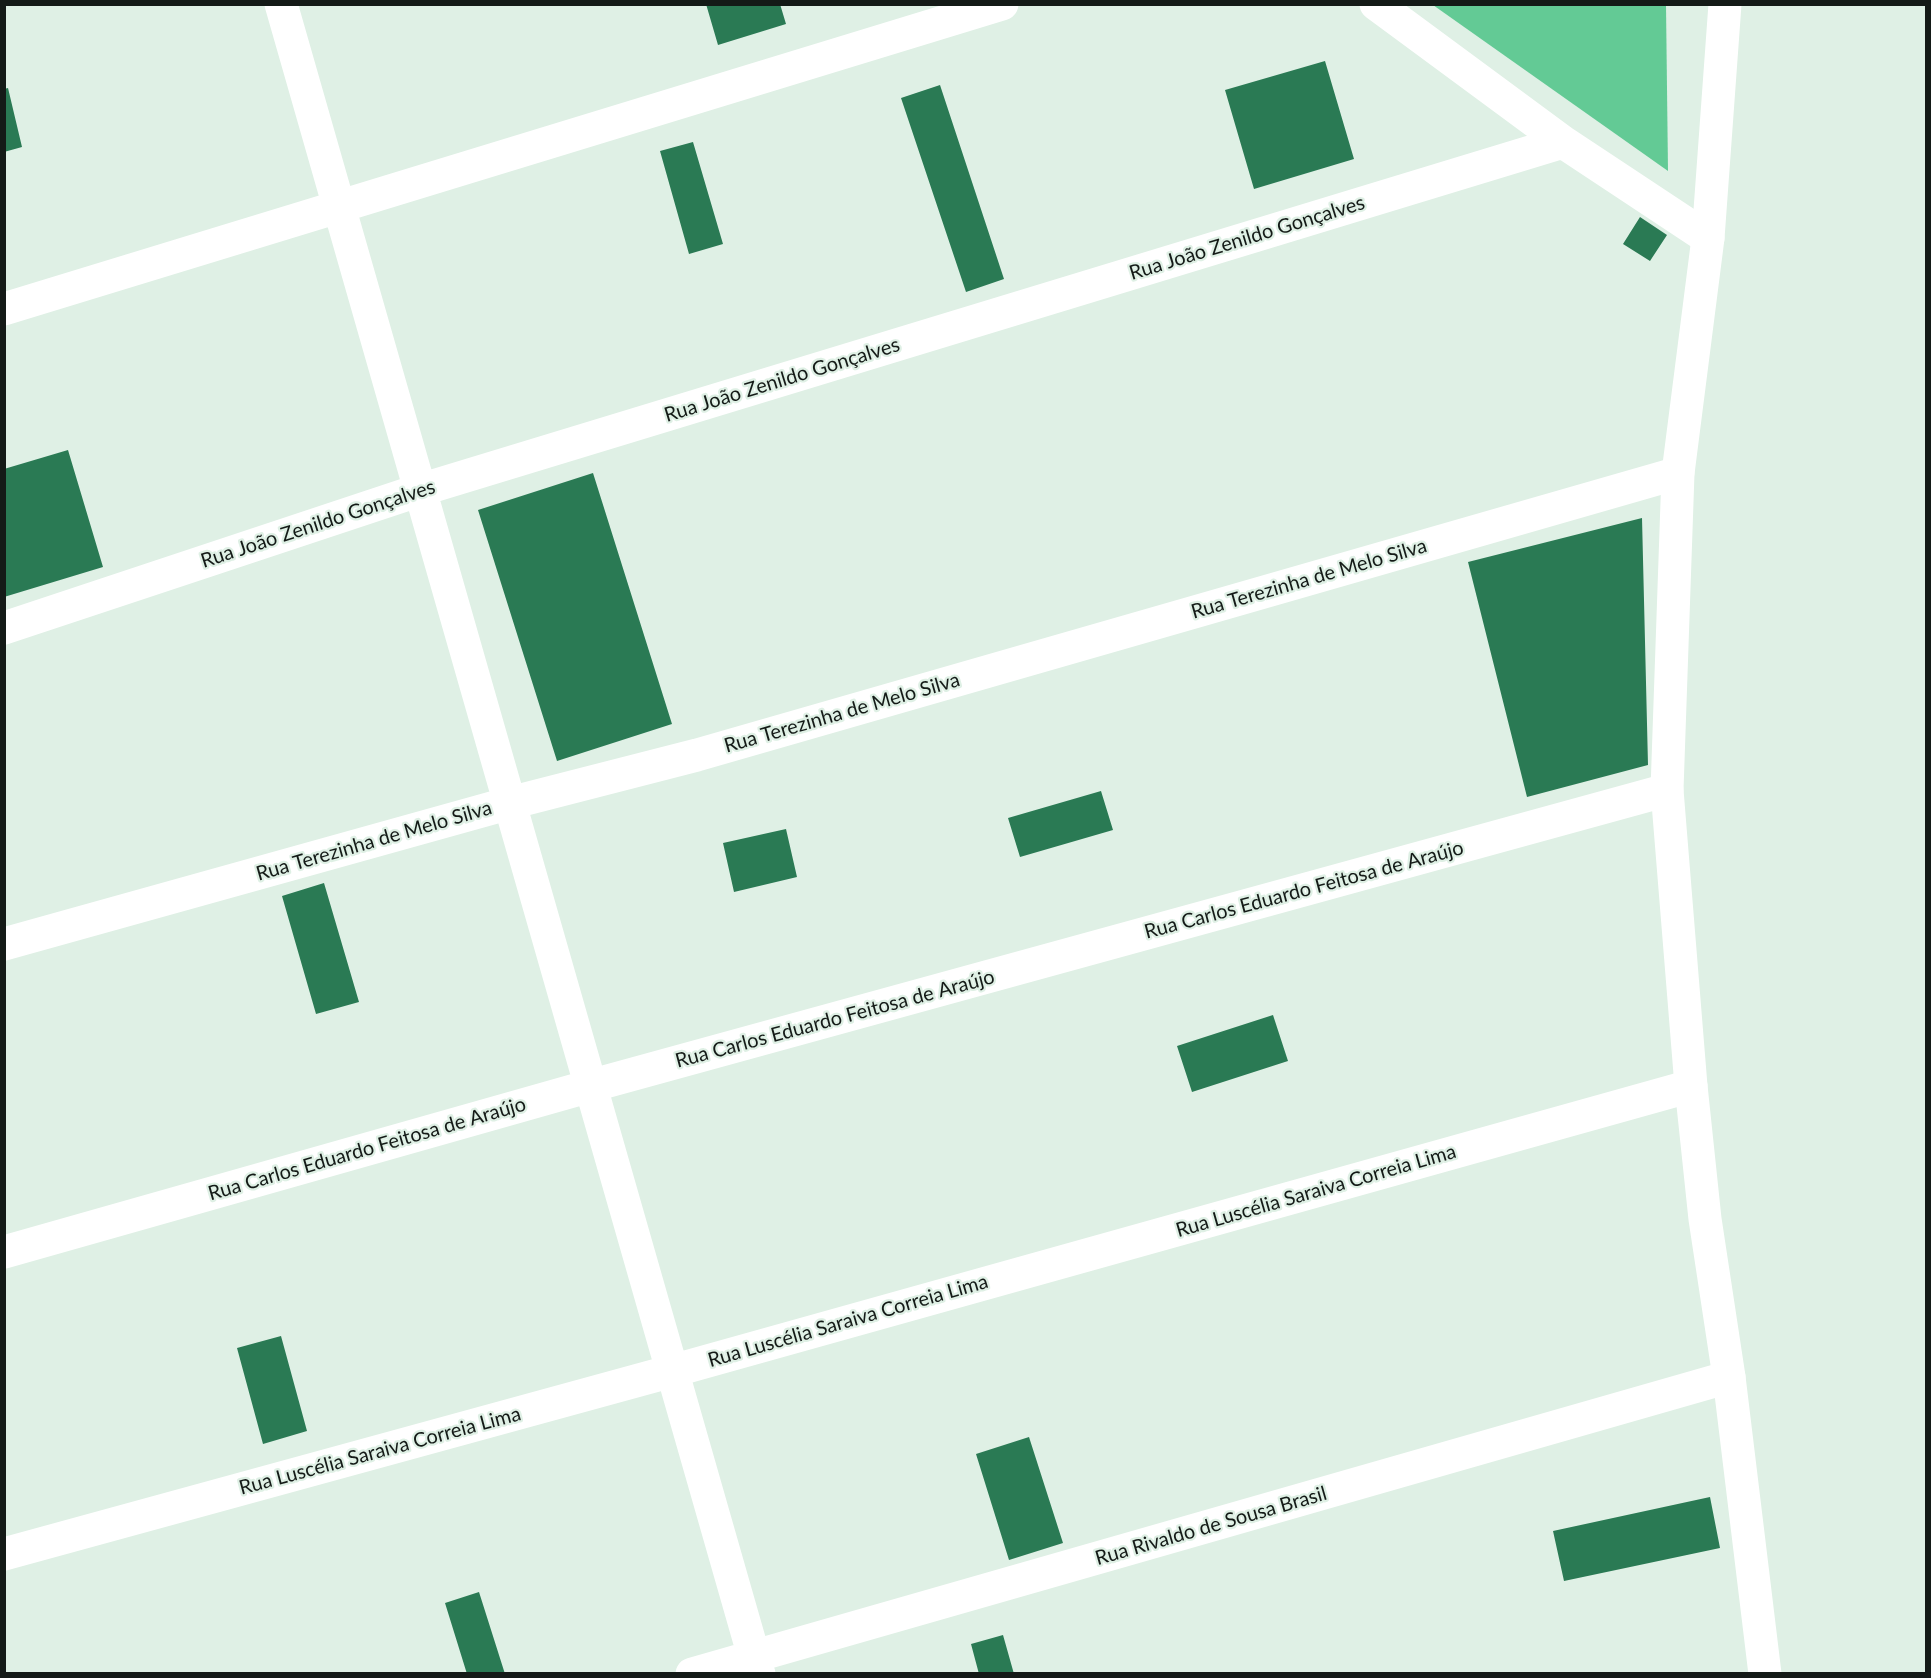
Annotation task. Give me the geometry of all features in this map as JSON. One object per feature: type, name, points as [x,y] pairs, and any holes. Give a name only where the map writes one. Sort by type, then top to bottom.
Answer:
[{"type":"street","points":[[281,4],[756,1665]]},
{"type":"street","points":[[4,309],[1002,4]]},
{"type":"street","points":[[1376,4],[1563,142],[1708,237]]},
{"type":"street","points":[[1725,4],[1708,237],[1678,474],[1667,790],[1691,1086],[1705,1219],[1729,1377],[1765,1674]]},
{"type":"street","name":"Rua João Zenildo Gonçalves","points":[[4,628],[420,490],[1563,142]]},
{"type":"street","name":"Rua Terezinha de Melo Silva","points":[[4,944],[510,803],[697,755],[1678,474]]},
{"type":"street","name":"Rua Carlos Eduardo Feitosa de Araújo","points":[[4,1252],[591,1086],[1667,790]]},
{"type":"street","name":"Rua Luscélia Saraiva Correia Lima","points":[[4,1554],[672,1371],[1691,1086]]},
{"type":"street","name":"Rua Rivaldo de Sousa Brasil","points":[[692,1674],[756,1665],[1729,1377]]},
{"type":"green space","points":[[1433,5],[1666,5],[1668,171]]},
{"type":"building","points":[[706,4],[780,4],[786,24],[718,45]]},
{"type":"building","points":[[1325,61],[1354,159],[1254,189],[1225,90]]},
{"type":"building","points":[[940,85],[1004,279],[966,292],[901,98]]},
{"type":"building","points":[[8,88],[22,147],[4,152],[4,89]]},
{"type":"building","points":[[693,142],[723,244],[689,254],[660,151]]},
{"type":"building","points":[[1640,217],[1667,235],[1650,261],[1623,244]]},
{"type":"building","points":[[68,450],[103,567],[4,597],[4,469]]},
{"type":"building","points":[[593,473],[672,724],[557,761],[478,510]]},
{"type":"building","points":[[1642,518],[1648,765],[1527,797],[1468,562]]},
{"type":"building","points":[[1101,791],[1113,830],[1020,857],[1008,818]]},
{"type":"building","points":[[786,829],[797,877],[734,892],[723,843]]},
{"type":"building","points":[[324,883],[359,1002],[316,1014],[282,896]]},
{"type":"building","points":[[1273,1015],[1288,1061],[1192,1092],[1177,1046]]},
{"type":"building","points":[[281,1336],[307,1431],[263,1444],[237,1348]]},
{"type":"building","points":[[1029,1437],[1063,1543],[1009,1560],[976,1454]]},
{"type":"building","points":[[1710,1497],[1720,1548],[1564,1581],[1553,1531]]},
{"type":"building","points":[[479,1592],[505,1674],[467,1674],[445,1603]]},
{"type":"building","points":[[1003,1635],[1014,1674],[979,1674],[971,1644]]}]
